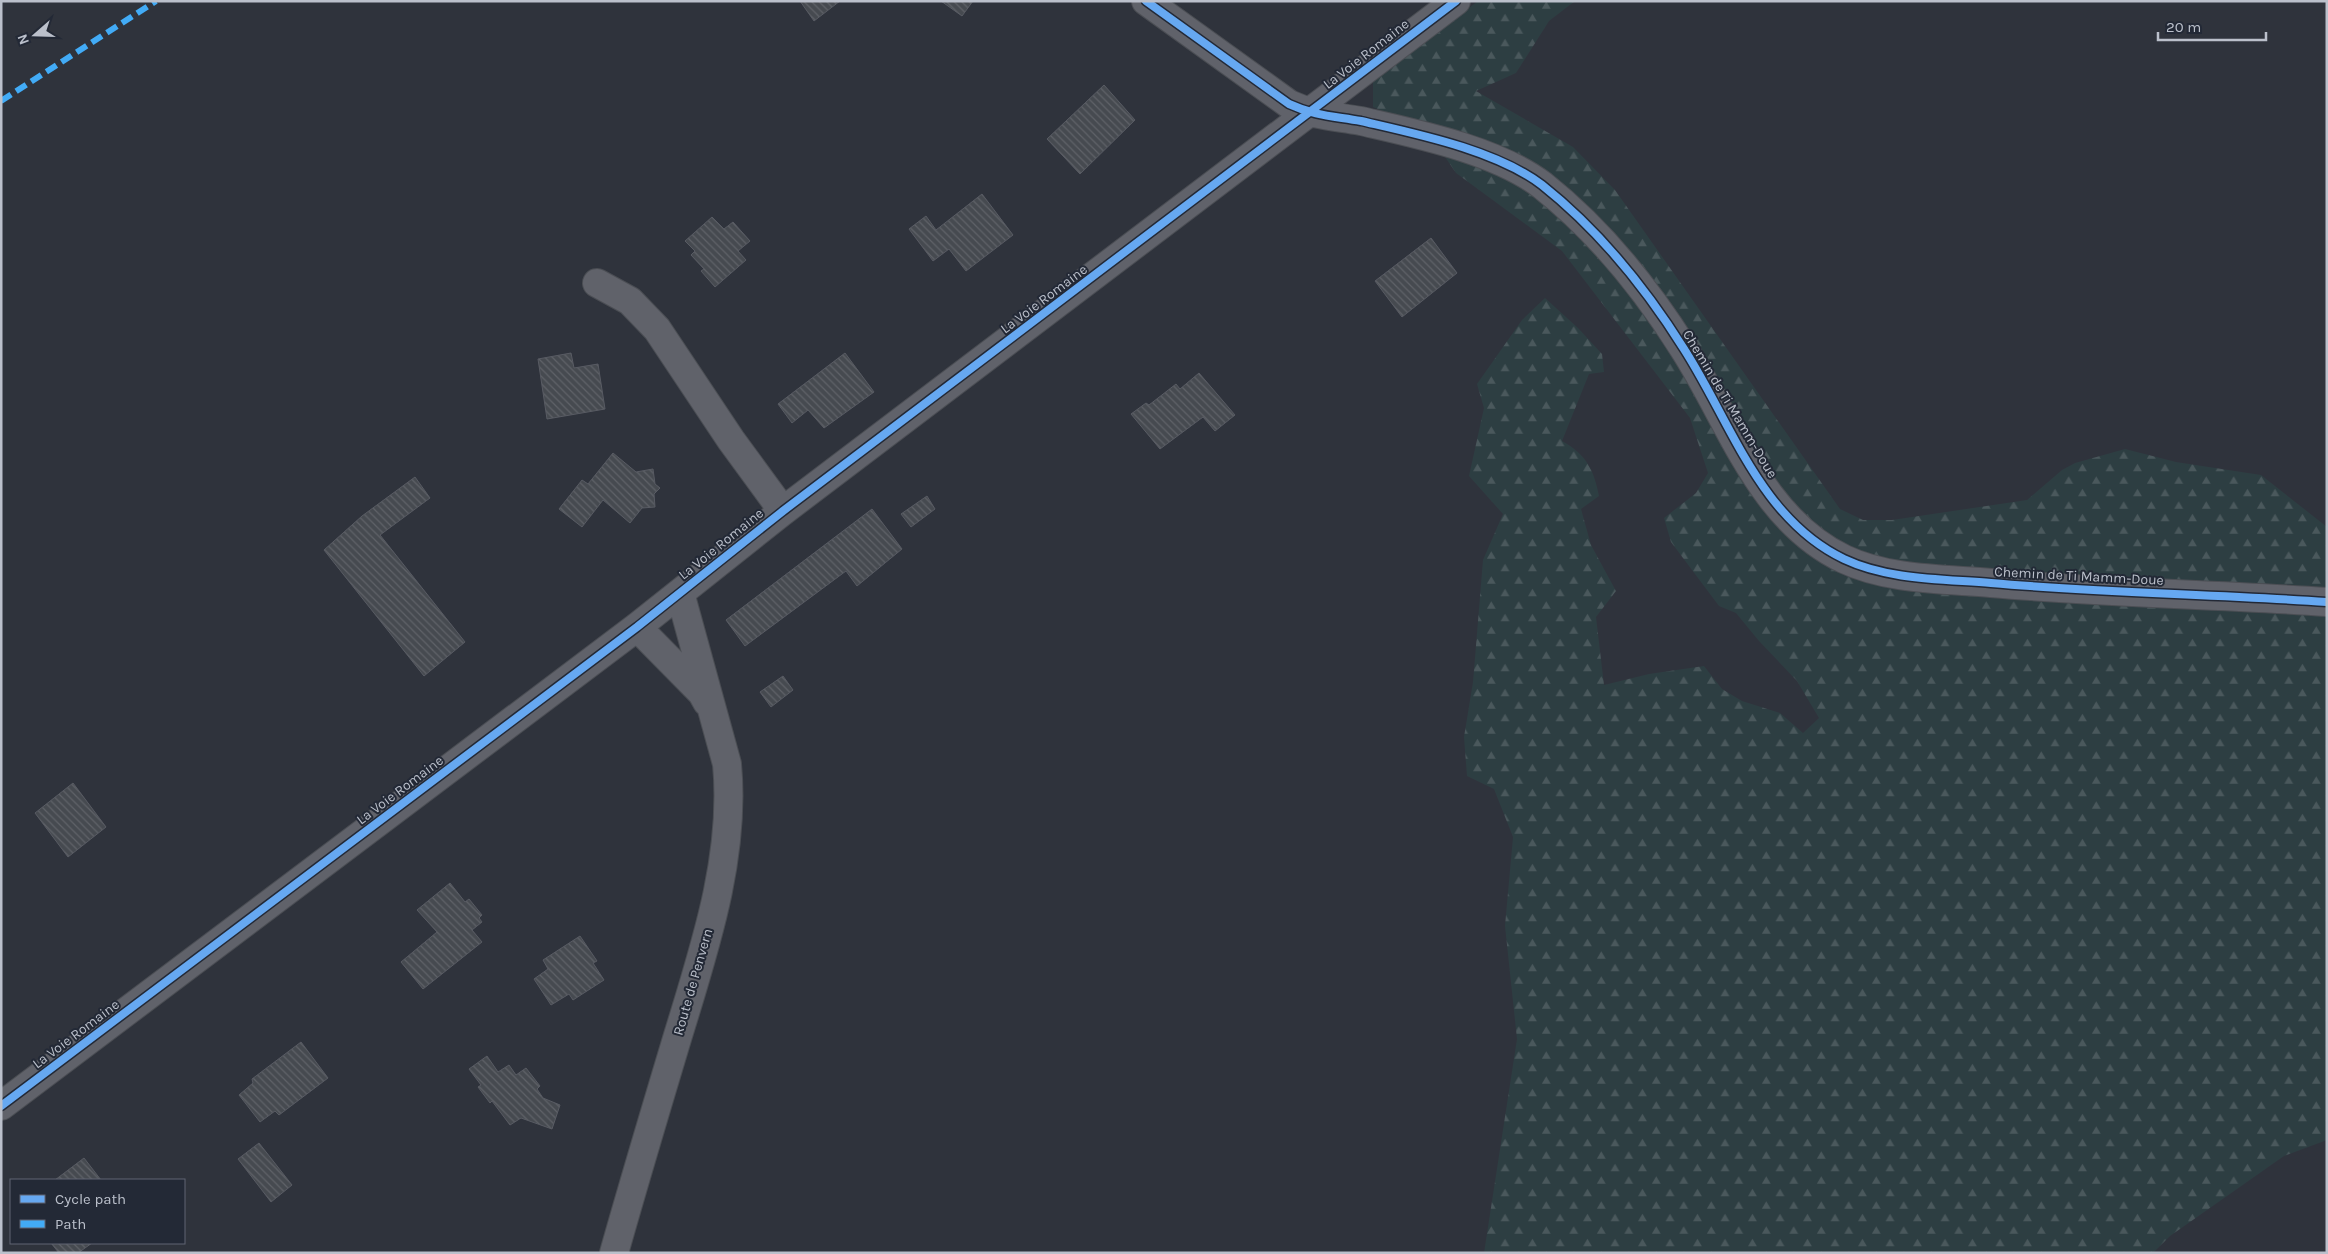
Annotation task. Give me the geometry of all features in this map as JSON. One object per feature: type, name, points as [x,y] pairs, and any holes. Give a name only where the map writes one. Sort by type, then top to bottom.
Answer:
[{"type":"street","name":"Chemin de Ti Mamm-Doue","points":[[1146,1],[1269,92],[1310,114],[1361,122],[1448,143],[1485,155],[1539,183],[1573,212],[1613,251],[1632,274],[1708,388],[1739,449],[1771,498],[1802,532],[1845,560],[1876,570],[1921,577],[2110,592],[2238,596],[2327,602]]},
{"type":"street","name":"La Voie Romaine","points":[[1,1106],[637,627],[783,511],[1310,114],[1456,1]]},
{"type":"street","points":[[597,283],[630,301],[657,329],[731,440],[783,511]]},
{"type":"street","name":"Route de Penvern","points":[[680,593],[700,659],[709,706]]},
{"type":"street","name":"Route de Penvern","points":[[614,1253],[710,923],[721,870],[730,793],[721,735],[702,693],[637,627]]},
{"type":"green space","points":[[1478,1],[1575,1],[1549,21],[1516,73],[1476,91],[1573,147],[1615,190],[1840,509],[1863,520],[1892,520],[2027,500],[2062,470],[2075,463],[2125,449],[2176,462],[2261,475],[2327,527],[2327,1140],[2284,1156],[2170,1236],[2153,1253],[1484,1253],[1517,1039],[1505,926],[1513,837],[1494,789],[1467,776],[1464,737],[1473,682],[1483,560],[1503,514],[1469,476],[1484,408],[1477,384],[1522,320],[1545,298],[1578,328],[1602,354],[1604,372],[1589,374],[1562,441],[1583,457],[1594,478],[1599,496],[1581,509],[1591,545],[1616,591],[1596,617],[1604,685],[1649,674],[1704,666],[1722,689],[1742,701],[1780,713],[1803,733],[1819,718],[1797,681],[1759,641],[1736,613],[1719,606],[1671,542],[1664,518],[1696,493],[1708,473],[1690,418],[1562,251],[1456,173],[1426,129],[1373,107],[1373,81]]},
{"type":"building","points":[[800,1],[840,1],[814,21]]},
{"type":"building","points":[[941,1],[973,1],[962,16]]},
{"type":"building","points":[[1104,85],[1135,120],[1080,174],[1047,139]]},
{"type":"building","points":[[982,194],[1013,235],[966,271],[949,249],[933,261],[909,229],[926,216],[936,230]]},
{"type":"building","points":[[712,217],[724,229],[733,222],[750,241],[738,251],[746,260],[715,287],[701,271],[704,269],[691,255],[695,251],[685,241]]},
{"type":"building","points":[[1431,238],[1457,273],[1402,317],[1375,281]]},
{"type":"building","points":[[571,353],[574,368],[598,364],[605,409],[547,419],[538,359]]},
{"type":"building","points":[[845,353],[874,392],[824,428],[808,410],[792,423],[778,404]]},
{"type":"building","points":[[1199,373],[1235,415],[1215,431],[1203,417],[1160,449],[1131,414],[1146,403],[1149,405],[1176,384],[1180,389]]},
{"type":"building","points":[[613,453],[636,472],[653,469],[655,484],[660,488],[654,494],[655,507],[642,508],[630,523],[603,500],[582,527],[559,509],[582,480],[588,484]]},
{"type":"building","points":[[415,477],[430,498],[380,535],[465,642],[424,676],[324,550],[362,516]]},
{"type":"building","points":[[927,496],[935,509],[911,527],[901,514]]},
{"type":"building","points":[[872,509],[902,549],[857,586],[846,571],[745,646],[726,620]]},
{"type":"building","points":[[783,676],[793,690],[771,707],[760,692]]},
{"type":"building","points":[[73,783],[106,827],[68,857],[35,813]]},
{"type":"building","points":[[450,883],[465,902],[469,899],[482,915],[479,918],[482,922],[472,930],[482,942],[423,989],[401,962],[437,932],[417,910]]},
{"type":"building","points":[[580,936],[597,961],[593,963],[604,980],[573,1000],[569,994],[551,1005],[534,979],[548,969],[543,960]]},
{"type":"building","points":[[301,1042],[328,1078],[279,1115],[275,1111],[260,1122],[239,1095],[253,1083],[252,1079]]},
{"type":"building","points":[[487,1056],[498,1072],[509,1065],[516,1075],[526,1068],[540,1086],[537,1089],[543,1098],[560,1105],[552,1129],[521,1118],[510,1125],[492,1101],[490,1103],[478,1087],[481,1085],[469,1069]]},
{"type":"building","points":[[259,1143],[292,1185],[271,1202],[238,1159]]},
{"type":"building","points":[[84,1158],[100,1179],[56,1179]]},
{"type":"building","points":[[52,1244],[91,1244],[78,1253],[59,1253]]},
{"type":"marked path","points":[[1,101],[156,1]]},
{"type":"cycle path","points":[[1146,1],[1289,104],[1316,113],[1361,121],[1455,145],[1502,162],[1542,185],[1583,221],[1602,241],[1654,304],[1701,377],[1733,437],[1769,494],[1790,520],[1815,541],[1844,559],[1861,566],[1897,575],[1935,579],[2075,589],[2327,602]]},
{"type":"cycle path","points":[[1,1106],[637,627],[783,511],[1456,1]]}]
